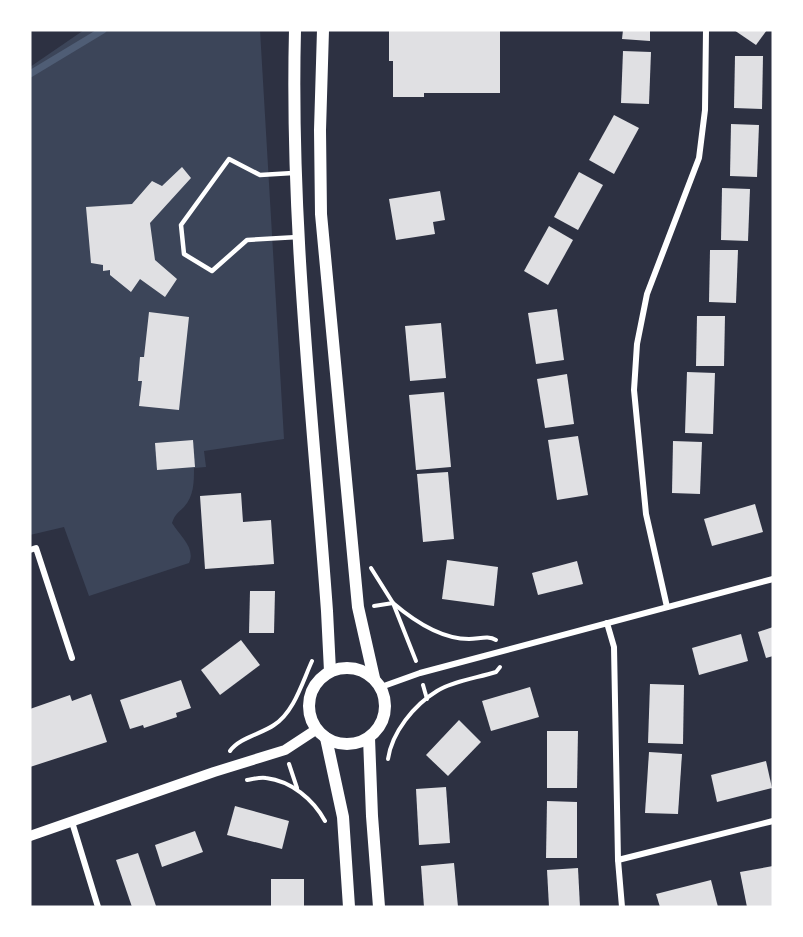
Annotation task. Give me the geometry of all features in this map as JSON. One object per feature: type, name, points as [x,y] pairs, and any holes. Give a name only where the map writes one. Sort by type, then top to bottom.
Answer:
[{"type":"main road","points":[[295,30],[295,173],[298,237],[330,671]]},
{"type":"main road","points":[[321,734],[336,743],[358,743],[369,738],[377,730],[386,710],[385,698],[378,682],[358,607],[321,214],[320,130],[323,30]]},
{"type":"main road","points":[[350,907],[343,817],[321,734],[310,717],[309,711],[312,691],[319,680],[330,671],[353,668],[364,671],[378,682]]},
{"type":"main road","points":[[369,738],[379,907]]},
{"type":"street","points":[[667,607],[646,514],[634,390],[636,355],[647,294],[699,158],[705,110],[706,30]]},
{"type":"street","points":[[30,550],[36,548],[72,658]]},
{"type":"street","points":[[378,682],[513,650],[773,579]]},
{"type":"street","points":[[607,623],[614,647],[618,860],[622,907]]},
{"type":"street","points":[[30,836],[214,772],[285,750],[321,734]]},
{"type":"street","points":[[618,860],[773,821]]},
{"type":"street","points":[[72,822],[98,907]]},
{"type":"lane","points":[[295,173],[260,175],[229,159],[181,225],[184,254],[212,271],[247,240],[298,237]]},
{"type":"path","points":[[387,766],[389,750],[412,711],[438,690],[496,672],[513,650],[491,637],[467,639],[440,633],[410,618],[393,603],[414,652]]},
{"type":"path","points":[[276,724],[288,714],[314,654]]},
{"type":"path","points":[[214,772],[240,780],[266,778],[297,789]]},
{"type":"shaded area","points":[[84,30],[260,30],[284,439],[204,451],[206,467],[194,468],[192,494],[172,523],[189,547],[191,558],[189,563],[89,596],[64,527],[30,535],[30,67]]},
{"type":"building","points":[[389,30],[500,30],[500,93],[424,93],[424,97],[393,97],[393,61],[389,61]]},
{"type":"building","points":[[623,30],[650,30],[650,41],[622,39]]},
{"type":"building","points":[[734,30],[767,30],[756,45]]},
{"type":"building","points":[[623,51],[651,52],[649,104],[621,103]]},
{"type":"building","points":[[735,56],[763,56],[762,109],[734,108]]},
{"type":"building","points":[[614,115],[639,128],[614,174],[589,160]]},
{"type":"building","points":[[731,124],[759,125],[757,177],[730,176]]},
{"type":"building","points":[[182,167],[191,178],[150,223],[155,260],[177,279],[165,297],[140,279],[131,292],[110,275],[110,270],[103,271],[103,265],[91,263],[86,207],[132,204],[152,181],[162,186]]},
{"type":"building","points":[[579,172],[603,185],[578,230],[554,217]]},
{"type":"building","points":[[722,188],[750,189],[748,241],[721,240]]},
{"type":"building","points":[[440,191],[445,220],[433,222],[435,234],[396,240],[389,199]]},
{"type":"building","points":[[549,226],[573,240],[548,285],[524,271]]},
{"type":"building","points":[[710,250],[738,250],[736,303],[709,302]]},
{"type":"building","points":[[557,309],[564,360],[536,364],[528,313]]},
{"type":"building","points":[[149,312],[189,317],[179,410],[139,406],[142,381],[138,381],[140,357],[144,357]]},
{"type":"building","points":[[697,316],[725,316],[724,366],[696,366]]},
{"type":"building","points":[[441,323],[446,378],[410,381],[405,326]]},
{"type":"building","points":[[687,372],[715,373],[713,434],[685,433]]},
{"type":"building","points":[[567,374],[574,424],[545,428],[537,379]]},
{"type":"building","points":[[444,392],[451,467],[416,470],[409,395]]},
{"type":"building","points":[[578,436],[588,495],[557,500],[548,440]]},
{"type":"building","points":[[193,440],[195,467],[157,470],[155,443]]},
{"type":"building","points":[[673,441],[702,442],[700,494],[672,493]]},
{"type":"building","points":[[448,472],[454,539],[423,542],[417,474]]},
{"type":"building","points":[[241,493],[243,522],[271,520],[274,564],[205,569],[200,496]]},
{"type":"building","points":[[755,504],[763,532],[712,546],[704,519]]},
{"type":"building","points":[[447,560],[498,567],[494,606],[442,599]]},
{"type":"building","points":[[577,561],[583,584],[538,595],[532,573]]},
{"type":"building","points":[[250,591],[275,591],[274,633],[249,633]]},
{"type":"building","points":[[773,627],[773,656],[766,658],[758,632]]},
{"type":"building","points":[[741,634],[748,661],[699,675],[692,648]]},
{"type":"building","points":[[241,640],[260,665],[220,695],[201,670]]},
{"type":"building","points":[[181,680],[191,708],[176,713],[177,717],[144,728],[143,725],[130,729],[120,700]]},
{"type":"building","points":[[650,684],[684,685],[683,744],[648,743]]},
{"type":"building","points":[[530,687],[539,717],[491,731],[482,701]]},
{"type":"building","points":[[91,694],[107,742],[30,767],[30,709],[70,695],[72,701]]},
{"type":"building","points":[[459,720],[481,742],[448,776],[426,755]]},
{"type":"building","points":[[547,731],[578,731],[577,788],[547,788]]},
{"type":"building","points":[[649,752],[682,754],[678,814],[645,813]]},
{"type":"building","points":[[766,761],[772,788],[717,802],[711,775]]},
{"type":"building","points":[[446,787],[450,843],[419,845],[416,789]]},
{"type":"building","points":[[547,801],[577,802],[577,858],[546,858]]},
{"type":"building","points":[[235,806],[289,821],[282,849],[227,835]]},
{"type":"building","points":[[195,831],[203,852],[162,867],[155,845]]},
{"type":"building","points":[[138,853],[156,906],[153,907],[132,907],[116,860]]},
{"type":"building","points":[[454,863],[458,907],[424,907],[421,866]]},
{"type":"building","points":[[773,866],[773,907],[747,907],[740,872]]},
{"type":"building","points":[[578,868],[580,907],[549,907],[547,870]]},
{"type":"building","points":[[271,879],[304,879],[304,907],[271,907]]},
{"type":"building","points":[[711,880],[718,907],[660,907],[656,894]]},
{"type":"waterway","points":[[30,74],[103,30]]}]
